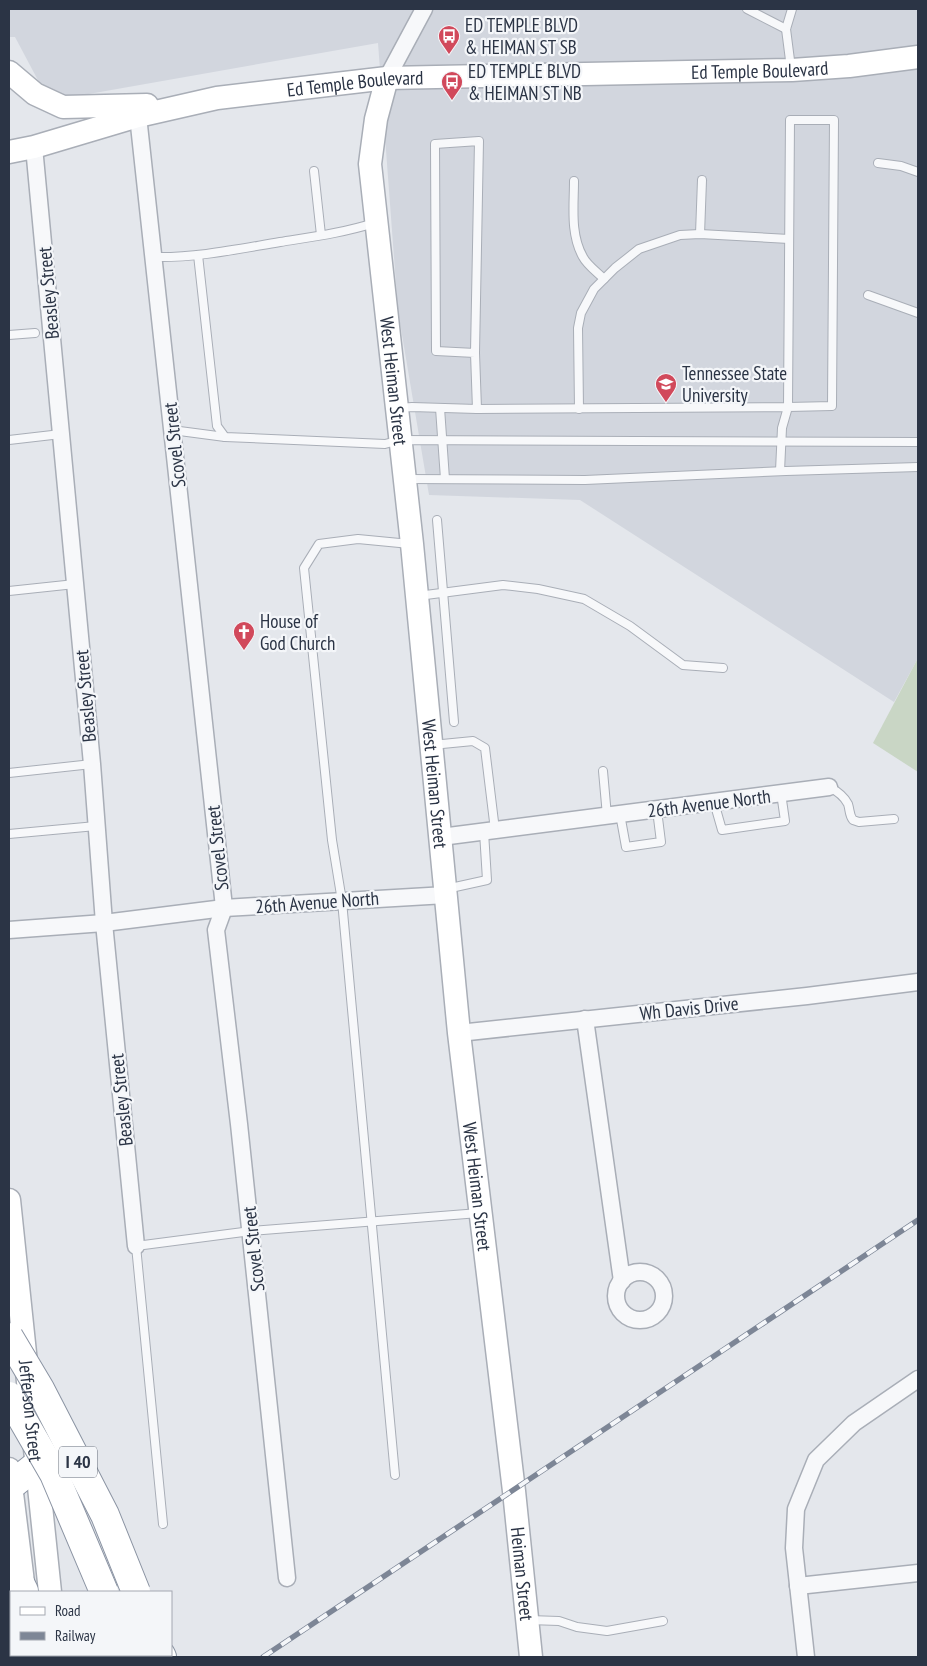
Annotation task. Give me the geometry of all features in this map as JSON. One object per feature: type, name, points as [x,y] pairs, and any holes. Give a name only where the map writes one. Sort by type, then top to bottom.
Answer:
[{"type":"highway","name":"I 40","points":[[9,1337],[40,1389],[105,1515],[136,1591]]},
{"type":"highway","name":"I 40","points":[[9,1396],[54,1474],[104,1591]]},
{"type":"highway","points":[[9,1481],[38,1464]]},
{"type":"highway","points":[[9,1561],[32,1591]]},
{"type":"main road","name":"Ed Temple Boulevard","points":[[9,152],[34,147],[138,116],[217,98],[387,78],[792,70],[849,66],[918,57]]},
{"type":"main road","points":[[9,72],[35,94],[63,107],[130,106],[217,98]]},
{"type":"main road","name":"West Heiman Street","points":[[387,78],[376,119],[370,164],[412,544],[459,1033],[514,1491]]},
{"type":"main road","name":"Jefferson Street","points":[[9,1200],[38,1464],[33,1591]]},
{"type":"main road","points":[[9,1481],[33,1591]]},
{"type":"main road","name":"Heiman Street","points":[[514,1491],[530,1657]]},
{"type":"street","points":[[387,78],[424,9]]},
{"type":"street","name":"Scovel Street","points":[[138,116],[224,908],[216,930],[251,1231],[287,1578]]},
{"type":"street","name":"Beasley Street","points":[[34,147],[92,764],[104,924],[136,1246]]},
{"type":"street","name":"26th Avenue North","points":[[441,837],[829,787]]},
{"type":"street","name":"26th Avenue North","points":[[9,930],[104,924],[224,908],[446,892]]},
{"type":"street","name":"Wh Davis Drive","points":[[459,1033],[807,996],[918,982]]},
{"type":"street","points":[[585,1020],[622,1281]]},
{"type":"street","points":[[806,1657],[794,1548],[796,1509],[816,1460],[854,1423],[918,1379]]},
{"type":"street","points":[[798,1586],[918,1573]]},
{"type":"lane","points":[[746,9],[786,29]]},
{"type":"lane","points":[[792,9],[786,29],[792,70]]},
{"type":"lane","points":[[397,408],[579,409],[788,408],[832,406],[834,120],[790,120],[788,408],[780,441],[780,471]]},
{"type":"lane","points":[[475,353],[436,352],[435,144],[479,141],[475,353],[477,409]]},
{"type":"lane","points":[[878,163],[901,166],[918,172]]},
{"type":"lane","points":[[314,171],[321,235]]},
{"type":"lane","points":[[700,234],[702,180]]},
{"type":"lane","points":[[574,181],[576,241],[583,259],[604,279]]},
{"type":"lane","points":[[154,257],[198,255],[321,235],[376,222]]},
{"type":"lane","points":[[579,409],[578,328],[581,313],[594,289],[615,268],[640,249],[680,234],[789,239]]},
{"type":"lane","points":[[198,255],[217,426],[225,437]]},
{"type":"lane","points":[[868,295],[918,313]]},
{"type":"lane","points":[[9,335],[34,333]]},
{"type":"lane","points":[[440,408],[445,478]]},
{"type":"lane","points":[[172,430],[225,437],[385,444],[400,440],[918,442]]},
{"type":"lane","points":[[9,440],[61,434]]},
{"type":"lane","points":[[404,479],[585,480],[918,467]]},
{"type":"lane","points":[[436,520],[454,722]]},
{"type":"lane","points":[[395,1475],[342,900],[332,840],[304,568],[319,544],[358,539],[412,544]]},
{"type":"lane","points":[[9,591],[75,584]]},
{"type":"lane","points":[[416,596],[503,585],[538,589],[584,599],[630,626],[683,665],[723,668]]},
{"type":"lane","points":[[432,745],[473,741],[485,748],[490,831],[487,880],[446,892]]},
{"type":"lane","points":[[9,773],[92,764]]},
{"type":"lane","points":[[602,770],[614,815],[626,847],[661,842],[657,810]]},
{"type":"lane","points":[[829,787],[840,793],[848,804],[849,814],[853,820],[859,822],[894,819]]},
{"type":"lane","points":[[714,802],[722,830],[785,821],[781,794]]},
{"type":"lane","points":[[9,834],[96,826]]},
{"type":"lane","points":[[163,1524],[136,1246],[251,1231],[482,1213]]},
{"type":"lane","points":[[527,1620],[559,1621],[577,1628],[607,1631],[663,1621]]},
{"type":"shaded area","name":"Tennessee State University","points":[[9,9],[918,9],[918,658],[894,702],[580,500],[429,495],[398,311],[378,43],[49,101],[15,37],[9,37]]},
{"type":"green space","points":[[918,658],[918,772],[873,743]]},
{"type":"railway","points":[[263,1657],[918,1220]]},
{"type":"place","name":"ED TEMPLE BLVD & HEIMAN ST SB","points":[[449,55]]},
{"type":"place","name":"ED TEMPLE BLVD & HEIMAN ST NB","points":[[452,101]]},
{"type":"place","name":"Tennessee State University","points":[[666,403]]},
{"type":"place","name":"House of God Church","points":[[244,651]]}]
